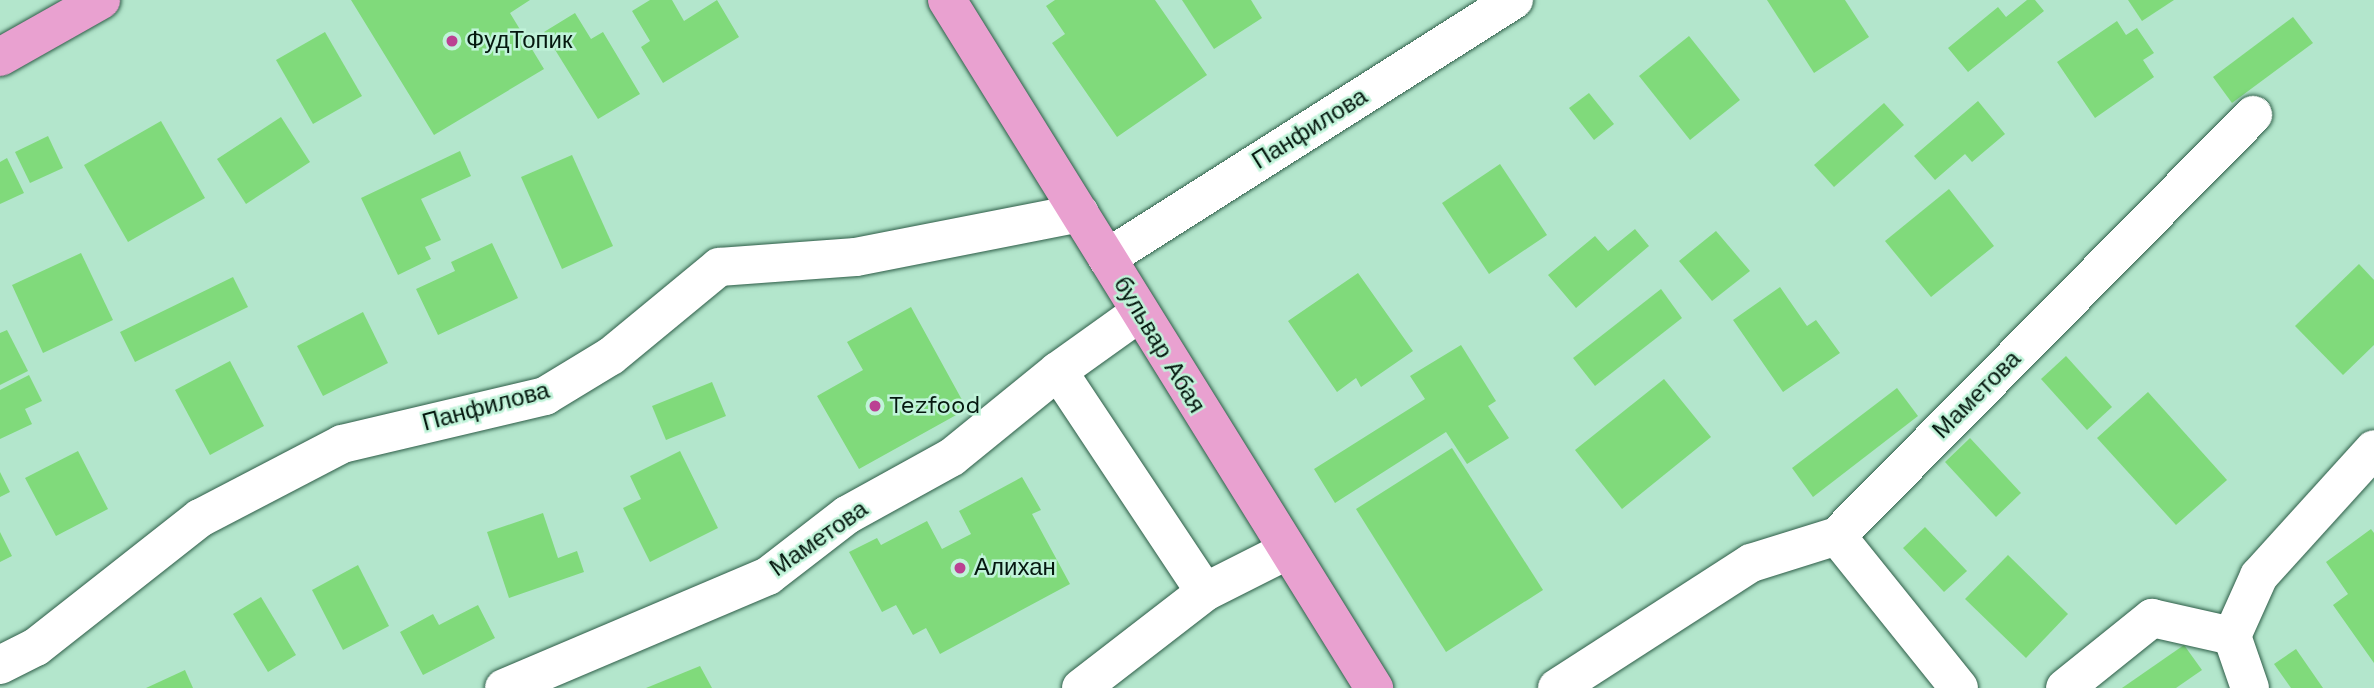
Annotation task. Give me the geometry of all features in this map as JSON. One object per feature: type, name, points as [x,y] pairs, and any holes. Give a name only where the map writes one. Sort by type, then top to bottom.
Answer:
[{"type":"main road","points":[[0,57],[101,0]]},
{"type":"main road","name":"бульвар Абая","points":[[947,0],[1286,551],[1374,688]]},
{"type":"street","name":"Панфилова","points":[[1107,258],[1514,0]]},
{"type":"street","name":"Маметова","points":[[1837,536],[2253,115]]},
{"type":"street","name":"Панфилова","points":[[0,665],[36,647],[200,518],[342,444],[545,396],[611,356],[719,267],[856,257],[1080,213]]},
{"type":"street","name":"Маметова","points":[[504,688],[768,576],[846,515],[952,457],[1058,371],[1139,313]]},
{"type":"street","points":[[1058,371],[1205,592]]},
{"type":"street","points":[[2250,688],[2232,636],[2259,576],[2374,449]]},
{"type":"street","points":[[1557,688],[1751,563],[1837,536],[1959,688]]},
{"type":"street","points":[[1081,688],[1205,592],[1286,551]]},
{"type":"street","points":[[2065,688],[2152,618],[2232,636]]},
{"type":"building","name":"ФудТопик","points":[[351,0],[530,0],[510,13],[544,69],[434,135]]},
{"type":"building","points":[[650,0],[672,0],[684,21],[717,0],[739,37],[663,83],[641,47],[650,41],[632,11]]},
{"type":"building","points":[[1055,0],[1155,0],[1207,75],[1117,137],[1052,43],[1065,34],[1046,6]]},
{"type":"building","points":[[1182,0],[1251,0],[1262,18],[1214,49]]},
{"type":"building","points":[[1767,0],[1845,0],[1869,37],[1814,73]]},
{"type":"building","points":[[2027,0],[2035,0],[2044,11],[1968,72],[1948,48],[1998,7],[2006,17]]},
{"type":"building","points":[[2128,0],[2174,0],[2142,21]]},
{"type":"building","points":[[575,13],[591,39],[603,32],[640,94],[598,119],[544,32]]},
{"type":"building","points":[[2293,17],[2313,43],[2232,103],[2213,77]]},
{"type":"building","points":[[2117,21],[2126,35],[2137,28],[2154,53],[2143,60],[2154,77],[2095,118],[2057,62]]},
{"type":"building","points":[[325,32],[362,96],[313,124],[276,60]]},
{"type":"building","points":[[1689,36],[1740,100],[1690,140],[1639,76]]},
{"type":"building","points":[[1589,93],[1614,124],[1594,140],[1569,108]]},
{"type":"building","points":[[1978,101],[2005,134],[1972,162],[1965,154],[1935,180],[1914,156]]},
{"type":"building","points":[[1884,103],[1904,125],[1834,187],[1814,165]]},
{"type":"building","points":[[281,117],[310,162],[246,204],[217,159]]},
{"type":"building","points":[[161,121],[205,198],[128,242],[84,165]]},
{"type":"building","points":[[48,136],[63,168],[30,183],[15,152]]},
{"type":"building","points":[[460,151],[471,176],[421,199],[441,240],[425,247],[431,259],[398,275],[361,198]]},
{"type":"building","points":[[572,155],[613,246],[562,269],[521,177]]},
{"type":"building","points":[[7,158],[24,193],[0,204],[0,162]]},
{"type":"building","points":[[1500,164],[1547,235],[1489,274],[1442,203]]},
{"type":"building","points":[[1949,189],[1994,246],[1931,297],[1885,241]]},
{"type":"building","points":[[1635,229],[1649,246],[1576,308],[1548,275],[1595,236],[1608,251]]},
{"type":"building","points":[[1716,231],[1750,271],[1712,301],[1679,261]]},
{"type":"building","points":[[492,243],[518,298],[438,335],[416,289],[455,271],[451,262]]},
{"type":"building","points":[[81,253],[113,320],[43,353],[12,285]]},
{"type":"building","points":[[2359,264],[2374,280],[2374,345],[2343,375],[2295,326]]},
{"type":"building","points":[[1358,273],[1413,351],[1361,387],[1356,378],[1337,392],[1288,321]]},
{"type":"building","points":[[233,277],[248,307],[135,362],[120,332]]},
{"type":"building","points":[[1780,287],[1807,326],[1816,320],[1840,353],[1783,392],[1733,320]]},
{"type":"building","points":[[1661,289],[1682,318],[1595,386],[1573,358]]},
{"type":"building","points":[[911,307],[967,409],[859,469],[817,396],[863,370],[847,342]]},
{"type":"building","points":[[363,312],[388,363],[323,396],[297,346]]},
{"type":"building","points":[[7,330],[28,371],[0,385],[0,333]]},
{"type":"building","points":[[1461,345],[1496,401],[1488,406],[1509,438],[1467,464],[1446,432],[1335,503],[1314,469],[1425,399],[1410,376]]},
{"type":"building","points":[[2066,356],[2112,407],[2087,430],[2041,379]]},
{"type":"building","points":[[230,361],[264,426],[210,455],[175,390]]},
{"type":"building","points":[[29,375],[42,401],[25,409],[32,424],[0,439],[0,390]]},
{"type":"building","points":[[1664,379],[1711,437],[1622,509],[1575,450]]},
{"type":"building","points":[[712,382],[726,416],[666,440],[652,406]]},
{"type":"building","points":[[1897,388],[1918,416],[1813,497],[1792,468]]},
{"type":"building","points":[[2148,392],[2227,480],[2176,525],[2097,438]]},
{"type":"building","points":[[1970,438],[2021,493],[1996,517],[1945,462]]},
{"type":"building","points":[[1452,448],[1543,590],[1446,652],[1356,509]]},
{"type":"building","points":[[78,451],[108,509],[56,536],[25,478]]},
{"type":"building","points":[[680,451],[718,528],[650,562],[623,508],[641,499],[630,476]]},
{"type":"building","points":[[0,472],[10,492],[0,497]]},
{"type":"building","name":"Алихан","points":[[1022,477],[1041,510],[1032,514],[1070,584],[940,654],[926,628],[913,635],[896,605],[882,612],[849,552],[877,538],[881,545],[927,521],[942,549],[971,534],[959,511]]},
{"type":"building","points":[[543,513],[558,558],[577,551],[584,572],[509,598],[487,532]]},
{"type":"building","points":[[1925,527],[1967,571],[1944,592],[1903,548]]},
{"type":"building","points":[[2371,529],[2374,533],[2374,663],[2333,605],[2348,594],[2326,562]]},
{"type":"building","points":[[0,532],[12,556],[0,562]]},
{"type":"building","points":[[2008,555],[2068,614],[2026,658],[1965,599]]},
{"type":"building","points":[[358,565],[389,626],[343,650],[312,590]]},
{"type":"building","points":[[261,597],[296,655],[268,672],[233,614]]},
{"type":"building","points":[[478,605],[495,638],[423,675],[400,632],[433,614],[439,625]]},
{"type":"building","points":[[2184,645],[2202,670],[2176,688],[2122,688]]},
{"type":"building","points":[[2296,649],[2323,688],[2291,688],[2274,664]]},
{"type":"building","points":[[700,666],[712,688],[646,688]]},
{"type":"building","points":[[185,670],[193,688],[146,688]]},
{"type":"place","name":"ФудТопик","points":[[452,41]]},
{"type":"place","name":"Tezfood","points":[[875,406]]},
{"type":"place","name":"Алихан","points":[[960,568]]}]
